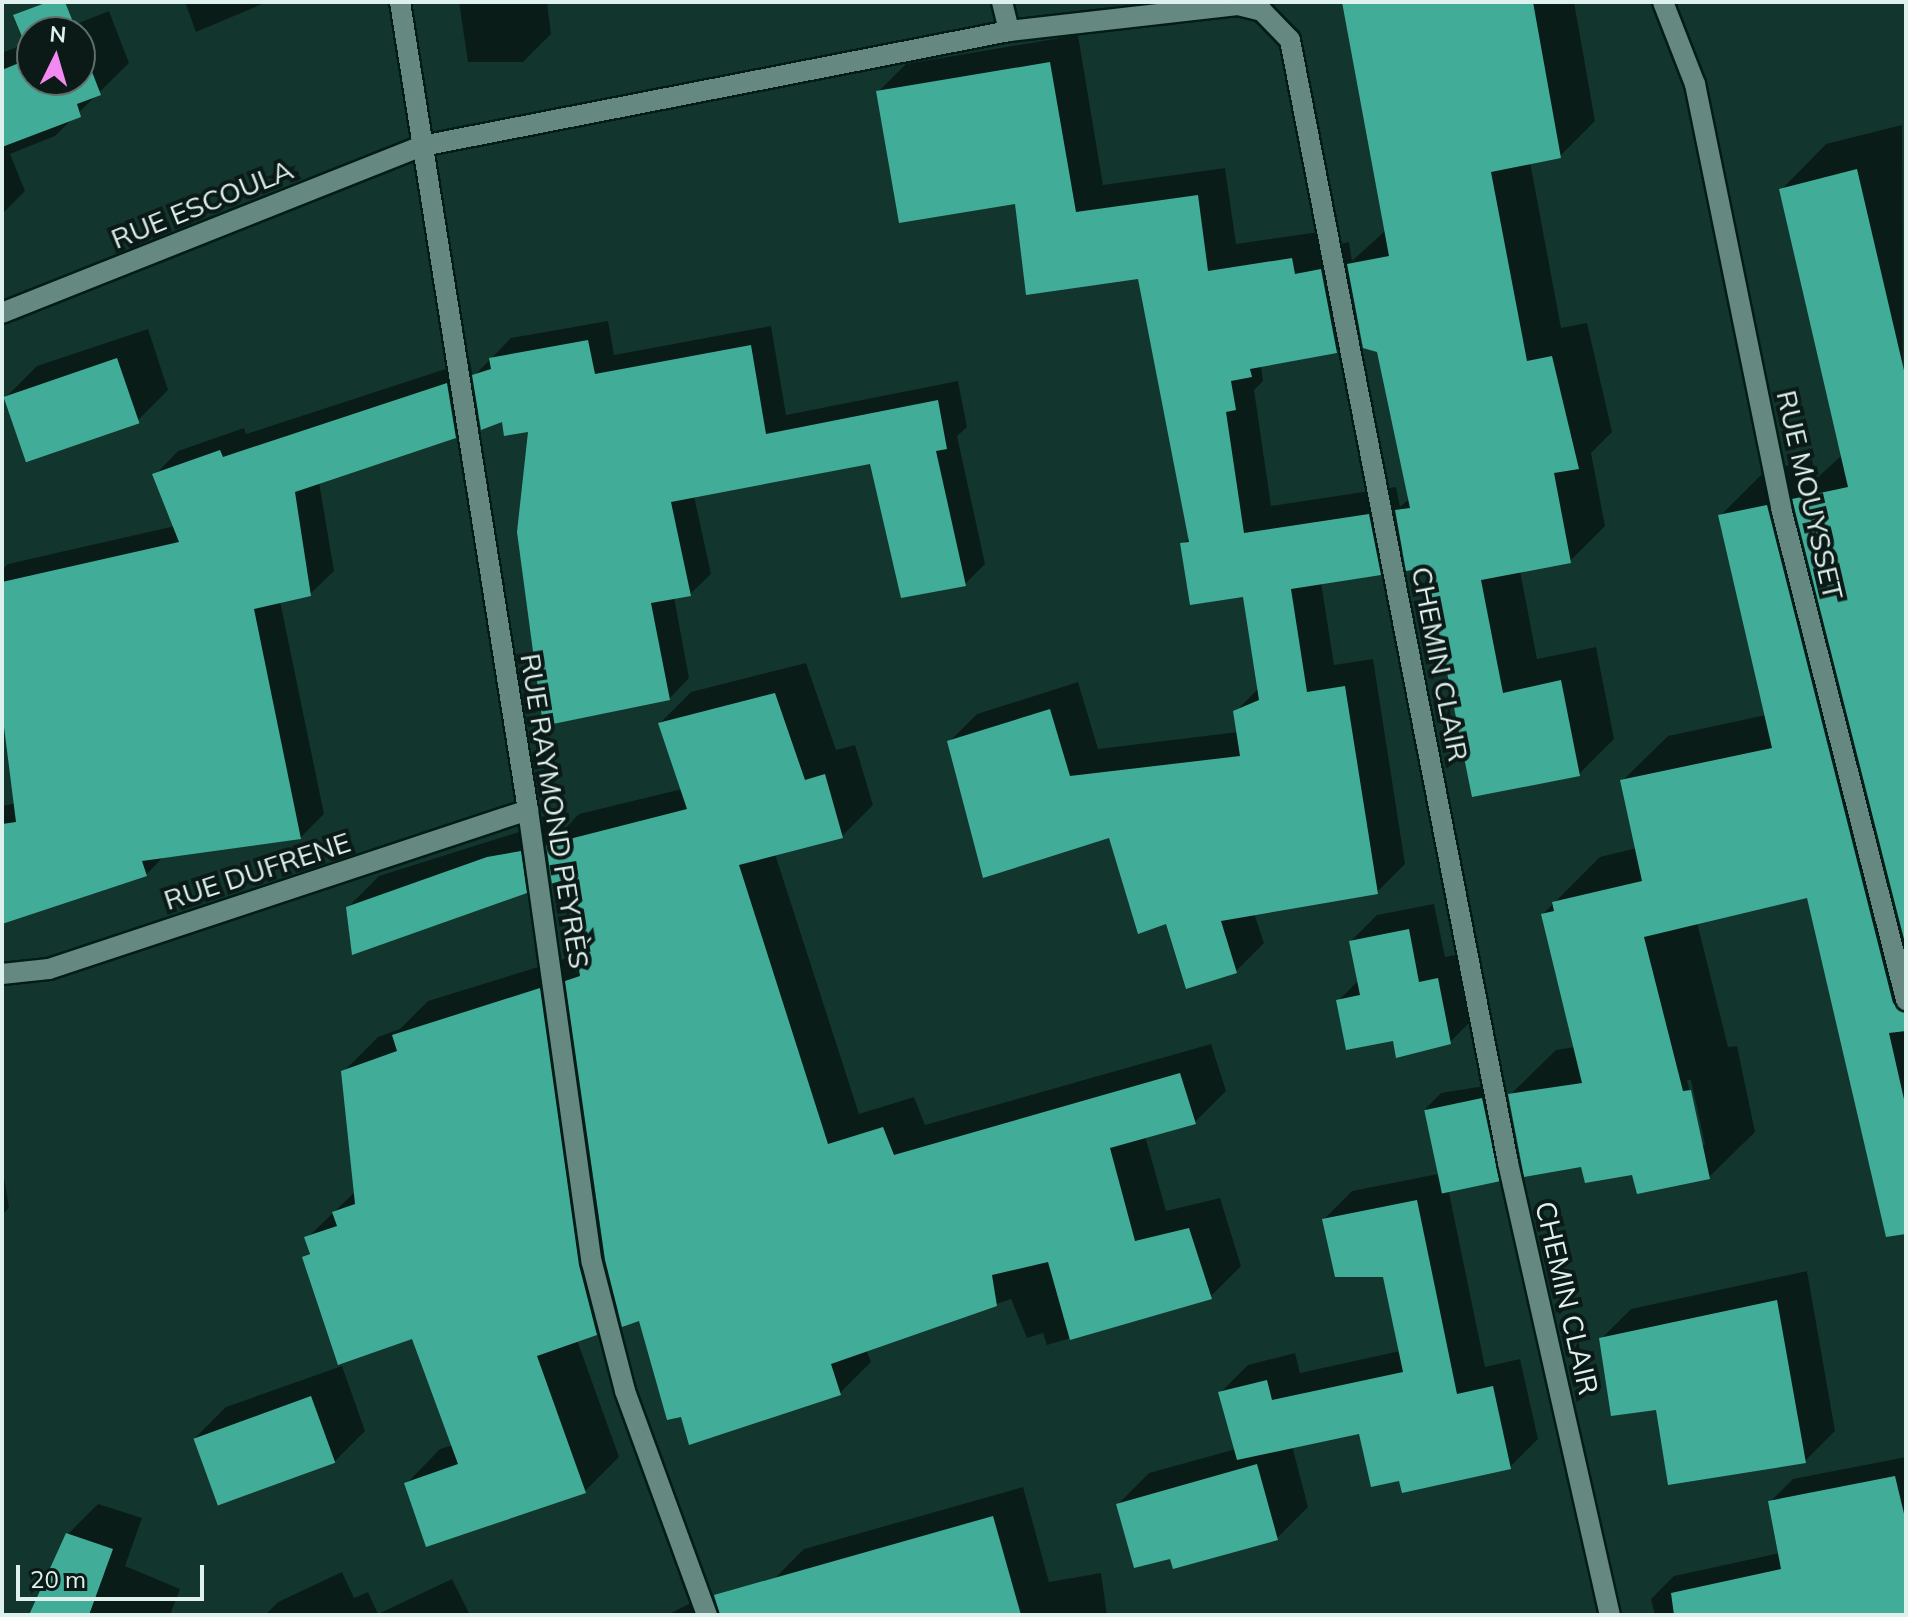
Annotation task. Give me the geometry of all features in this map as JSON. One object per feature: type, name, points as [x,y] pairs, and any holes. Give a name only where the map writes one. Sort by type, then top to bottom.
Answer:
[{"type":"street","name":"RUE RAYMOND PEYRÈS","points":[[400,2],[528,810],[592,1263],[625,1391],[707,1615]]},
{"type":"street","points":[[1002,2],[1009,31]]},
{"type":"street","name":"RUE MOUYSSET","points":[[1663,2],[1695,84],[1781,508],[1906,1000]]},
{"type":"street","name":"CHEMIN CLAIR","points":[[422,146],[1009,31],[1238,5],[1262,11],[1290,40],[1508,1163],[1610,1615]]},
{"type":"street","name":"RUE ESCOULA","points":[[2,313],[422,146]]},
{"type":"street","name":"RUE DUFRENE","points":[[2,974],[49,969],[528,810]]},
{"type":"building","points":[[48,2],[65,2],[71,16],[16,16],[16,22],[13,15]]},
{"type":"building","points":[[1342,2],[1533,2],[1561,158],[1491,172],[1527,361],[1552,356],[1579,469],[1554,473],[1571,563],[1481,580],[1503,693],[1561,680],[1580,776],[1472,797],[1427,573],[1425,568],[1406,571],[1395,510],[1410,508],[1377,352],[1363,348],[1347,264],[1389,256]]},
{"type":"building","points":[[1050,62],[1076,212],[1198,195],[1208,271],[1292,258],[1295,274],[1321,269],[1337,353],[1250,369],[1252,377],[1231,381],[1236,410],[1226,412],[1244,533],[1369,514],[1381,575],[1291,589],[1307,692],[1345,686],[1378,894],[1221,921],[1237,973],[1186,989],[1166,924],[1138,934],[1109,838],[983,878],[947,741],[1050,709],[1070,776],[1240,756],[1233,711],[1259,700],[1243,597],[1190,605],[1180,543],[1189,542],[1138,279],[1026,295],[1015,204],[899,223],[876,91]]},
{"type":"building","points":[[16,64],[16,96],[96,96],[96,82],[101,95],[77,104],[81,117],[2,147],[2,70]]},
{"type":"building","points":[[1857,169],[1906,379],[1906,947],[1792,499],[1848,487],[1779,189]]},
{"type":"building","points":[[588,340],[595,374],[751,345],[766,434],[938,400],[947,449],[936,451],[966,586],[901,598],[870,464],[671,502],[691,596],[651,603],[670,700],[543,726],[517,532],[528,432],[504,436],[502,422],[481,430],[472,375],[491,369],[489,358]]},
{"type":"building","points":[[117,358],[139,423],[26,462],[4,397]]},
{"type":"building","points":[[447,383],[456,438],[295,492],[311,596],[254,609],[301,839],[142,861],[147,876],[2,924],[2,824],[16,822],[2,711],[2,582],[179,542],[152,474],[220,450],[223,457]]},
{"type":"building","points":[[1767,505],[1893,1003],[1906,1013],[1906,1031],[1889,1033],[1906,1108],[1906,1234],[1886,1237],[1807,898],[1644,937],[1683,1091],[1691,1090],[1710,1179],[1637,1194],[1632,1175],[1585,1183],[1581,1167],[1524,1177],[1508,1094],[1582,1083],[1541,914],[1554,911],[1552,902],[1642,881],[1620,780],[1772,748],[1718,515]]},
{"type":"building","points":[[775,693],[805,780],[825,774],[843,838],[739,865],[828,1144],[883,1127],[894,1155],[1180,1073],[1196,1124],[1110,1148],[1135,1241],[1189,1228],[1212,1299],[1070,1340],[1048,1262],[992,1275],[997,1306],[831,1364],[841,1395],[689,1445],[681,1417],[667,1420],[639,1321],[622,1327],[605,1260],[565,981],[580,976],[565,879],[552,884],[546,845],[687,809],[658,723]]},
{"type":"building","points":[[521,851],[527,893],[352,955],[346,907],[487,857]]},
{"type":"building","points":[[1409,929],[1419,982],[1438,978],[1451,1044],[1396,1058],[1393,1041],[1346,1050],[1336,1000],[1360,995],[1349,941]]},
{"type":"building","points":[[540,988],[579,1265],[597,1335],[537,1356],[586,1493],[426,1547],[404,1483],[458,1464],[412,1339],[338,1365],[302,1257],[310,1254],[304,1237],[337,1226],[332,1212],[355,1204],[341,1071],[397,1051],[392,1035]]},
{"type":"building","points":[[1482,1098],[1500,1181],[1442,1193],[1424,1110]]},
{"type":"building","points":[[1417,1200],[1457,1394],[1493,1386],[1511,1469],[1402,1493],[1399,1481],[1371,1487],[1359,1434],[1237,1460],[1218,1392],[1267,1380],[1272,1400],[1403,1372],[1383,1277],[1335,1277],[1322,1219]]},
{"type":"building","points":[[1777,1300],[1806,1463],[1668,1485],[1656,1410],[1611,1416],[1599,1338]]},
{"type":"building","points":[[311,1396],[335,1463],[218,1505],[194,1439]]},
{"type":"building","points":[[1257,1464],[1278,1540],[1173,1569],[1170,1559],[1134,1568],[1116,1504]]},
{"type":"building","points":[[1895,1476],[1906,1522],[1906,1615],[1674,1615],[1671,1593],[1781,1569],[1768,1501]]},
{"type":"building","points":[[993,1516],[1021,1615],[720,1615],[714,1595]]},
{"type":"building","points":[[66,1533],[113,1549],[89,1615],[29,1615]]}]
